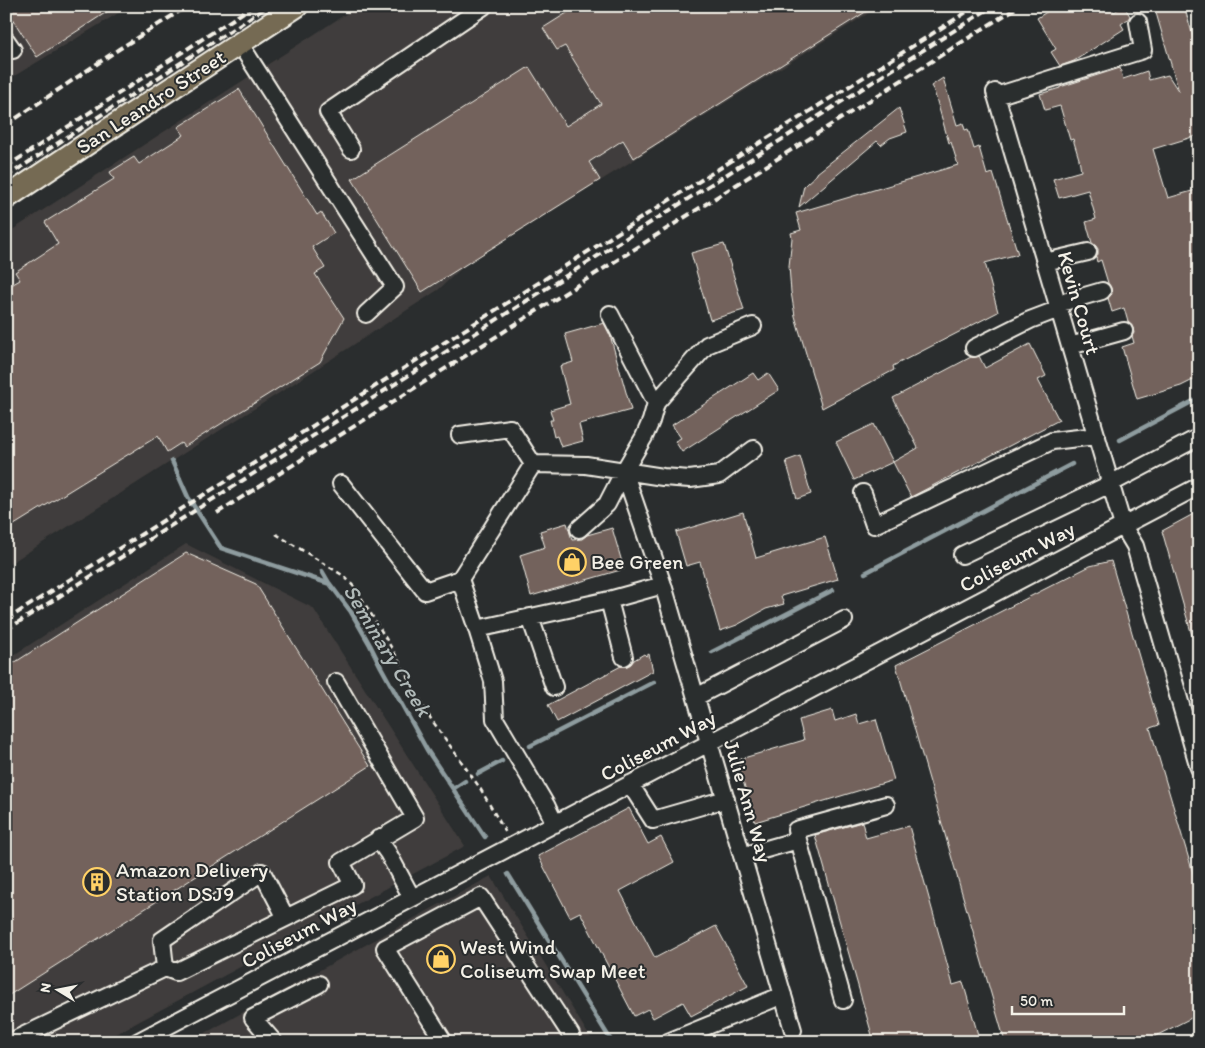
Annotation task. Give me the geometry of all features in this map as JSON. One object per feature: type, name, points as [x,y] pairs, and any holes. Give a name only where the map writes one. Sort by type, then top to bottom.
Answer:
[{"type":"main road","name":"San Leandro Street","points":[[6,198],[297,6]]},
{"type":"street","points":[[351,149],[328,112],[484,6]]},
{"type":"street","name":"Kevin Court","points":[[1138,22],[1143,50],[995,94],[1110,484],[1123,526],[1134,546],[1199,768]]},
{"type":"street","points":[[240,44],[395,286],[366,314]]},
{"type":"street","points":[[1045,262],[1088,252]]},
{"type":"street","points":[[974,348],[1058,306],[1102,291]]},
{"type":"street","points":[[610,314],[656,403]]},
{"type":"street","points":[[579,529],[607,504],[644,437],[656,403],[707,345],[753,326]]},
{"type":"street","points":[[1070,346],[1124,331]]},
{"type":"street","points":[[460,435],[510,428],[534,464]]},
{"type":"street","points":[[863,493],[874,525],[1052,441],[1096,436]]},
{"type":"street","points":[[962,556],[1110,484],[1199,437]]},
{"type":"street","points":[[534,464],[586,464],[663,477],[690,479],[719,474],[754,449]]},
{"type":"street","points":[[341,484],[425,591],[460,579],[534,464]]},
{"type":"street","name":"Julie Ann Way","points":[[624,471],[663,585],[793,1030]]},
{"type":"street","name":"Coliseum Way","points":[[137,1042],[155,1038],[412,898],[1199,486]]},
{"type":"street","points":[[460,579],[493,680],[495,719],[546,805],[555,824]]},
{"type":"street","points":[[477,628],[609,600],[663,585]]},
{"type":"street","points":[[609,600],[624,657]]},
{"type":"street","points":[[530,617],[554,687]]},
{"type":"street","points":[[696,697],[844,620]]},
{"type":"street","points":[[10,1042],[165,968],[176,972],[354,885],[341,862],[415,818],[336,682]]},
{"type":"street","points":[[630,784],[653,820],[726,798]]},
{"type":"street","points":[[843,1000],[796,830],[886,805]]},
{"type":"street","points":[[378,839],[388,853],[412,898]]},
{"type":"street","points":[[742,856],[798,840]]},
{"type":"street","points":[[165,968],[162,940],[262,872],[286,918]]},
{"type":"street","points":[[444,1042],[385,948],[481,897],[568,1039]]},
{"type":"street","points":[[274,1042],[253,1018],[319,984]]},
{"type":"street","points":[[668,1042],[783,995]]},
{"type":"path","points":[[276,534],[344,576],[356,589],[394,652],[429,716],[480,788],[513,846]]},
{"type":"shaded area","points":[[6,6],[130,6],[6,81]]},
{"type":"shaded area","points":[[358,6],[880,6],[464,266],[438,290],[6,566],[6,234]]},
{"type":"shaded area","name":"Amazon Delivery Station DSJ9","points":[[186,544],[313,608],[465,846],[101,1042],[6,1042],[6,660]]},
{"type":"shaded area","name":"West Wind Coliseum Swap Meet","points":[[491,876],[593,1042],[189,1042]]},
{"type":"building","points":[[6,6],[116,6],[37,57],[6,9]]},
{"type":"building","points":[[578,6],[875,6],[634,158],[623,140],[589,162],[600,180],[422,292],[352,179],[529,67],[566,126],[601,104],[565,46],[557,50],[543,28]]},
{"type":"building","points":[[1056,6],[1110,6],[1114,12],[1124,6],[1130,16],[1121,24],[1124,29],[1074,61],[1060,66],[1051,52],[1056,49],[1037,18]]},
{"type":"building","points":[[1154,6],[1184,6],[1199,56],[1199,135],[1153,149],[1168,198],[1199,189],[1199,232],[1194,234],[1199,251],[1199,377],[1181,386],[1137,399],[1122,347],[1134,343],[1132,336],[1134,333],[1133,328],[1128,322],[1124,308],[1112,312],[1108,298],[1112,294],[1111,288],[1101,260],[1097,262],[1098,249],[1092,243],[1086,222],[1096,219],[1088,190],[1059,198],[1053,179],[1081,171],[1073,139],[1070,140],[1060,106],[1045,110],[1040,94],[1120,68],[1123,79],[1147,71],[1149,80],[1168,75],[1179,92]]},
{"type":"building","points":[[943,78],[957,125],[963,123],[965,130],[968,129],[974,149],[979,147],[987,175],[993,173],[1018,254],[985,263],[998,312],[893,366],[894,370],[822,408],[795,316],[791,292],[789,266],[791,233],[801,230],[796,213],[958,165],[931,86]]},
{"type":"building","points":[[239,89],[317,215],[321,212],[334,233],[312,247],[325,268],[315,274],[344,318],[320,362],[184,447],[181,443],[167,452],[158,436],[6,530],[6,288],[20,280],[15,272],[58,244],[45,222],[114,179],[110,172],[134,157],[139,164],[184,135],[178,127]]},
{"type":"building","points":[[899,108],[907,132],[890,138],[881,145],[877,141],[799,207],[804,186],[817,173]]},
{"type":"building","points":[[724,244],[744,310],[710,320],[691,253]]},
{"type":"building","points":[[604,323],[610,335],[631,410],[579,424],[583,441],[561,447],[557,436],[554,437],[550,420],[553,420],[550,410],[570,404],[560,366],[573,362],[565,334]]},
{"type":"building","points":[[1030,344],[1046,376],[1038,380],[1059,420],[911,497],[893,462],[918,448],[893,398],[971,357],[979,356],[985,368]]},
{"type":"building","points":[[753,373],[758,380],[768,373],[779,390],[682,452],[675,441],[681,438],[672,425]]},
{"type":"building","points":[[874,424],[893,462],[854,480],[836,442]]},
{"type":"building","points":[[800,456],[811,494],[797,499],[786,461]]},
{"type":"building","points":[[1199,511],[1199,646],[1195,646],[1162,531]]},
{"type":"building","points":[[743,512],[756,558],[825,537],[838,579],[781,596],[784,604],[766,609],[737,625],[720,631],[700,562],[686,566],[676,532]]},
{"type":"building","name":"Bee Green","points":[[567,523],[572,540],[582,539],[587,535],[612,528],[624,569],[531,596],[520,555],[545,547],[540,531]]},
{"type":"building","name":"Amazon Delivery Station DSJ9","points":[[186,553],[256,584],[370,766],[6,997],[6,668]]},
{"type":"building","points":[[1111,561],[1159,725],[1150,728],[1196,883],[1199,882],[1199,1014],[1144,1042],[1005,1042],[896,665],[1090,566]]},
{"type":"building","points":[[644,654],[646,656],[649,654],[653,671],[557,722],[548,705],[621,666],[631,664]]},
{"type":"building","points":[[832,710],[835,721],[856,714],[859,724],[876,719],[894,780],[755,822],[737,760],[804,740],[799,720]]},
{"type":"building","points":[[629,808],[648,844],[661,837],[674,862],[620,891],[655,958],[716,926],[748,986],[691,1016],[683,1002],[653,1018],[648,1009],[634,1016],[580,912],[570,917],[538,856]]},
{"type":"building","points":[[862,822],[866,838],[909,826],[953,985],[963,982],[980,1042],[874,1042],[815,835]]},
{"type":"waterway","points":[[1120,440],[1199,398]]},
{"type":"waterway","name":"Seminary Creek","points":[[172,461],[188,497],[221,548],[330,584],[351,612],[427,750],[485,837]]},
{"type":"waterway","points":[[865,573],[1072,464]]},
{"type":"waterway","points":[[322,571],[329,583]]},
{"type":"waterway","points":[[712,652],[833,590]]},
{"type":"waterway","points":[[530,746],[654,682]]},
{"type":"waterway","points":[[478,774],[502,761]]},
{"type":"waterway","points":[[453,789],[465,781]]},
{"type":"waterway","name":"Seminary Creek","points":[[508,874],[612,1042]]},
{"type":"railway","points":[[6,125],[119,49],[188,6]]},
{"type":"railway","points":[[6,167],[253,6]]},
{"type":"railway","points":[[6,177],[268,6]]},
{"type":"railway","points":[[6,620],[976,6]]},
{"type":"railway","points":[[6,630],[993,6]]},
{"type":"railway","points":[[217,513],[1019,6]]},
{"type":"place","name":"Bee Green","points":[[572,562]]},
{"type":"place","name":"Amazon Delivery Station DSJ9","points":[[97,882]]},
{"type":"place","name":"West Wind Coliseum Swap Meet","points":[[441,959]]}]
